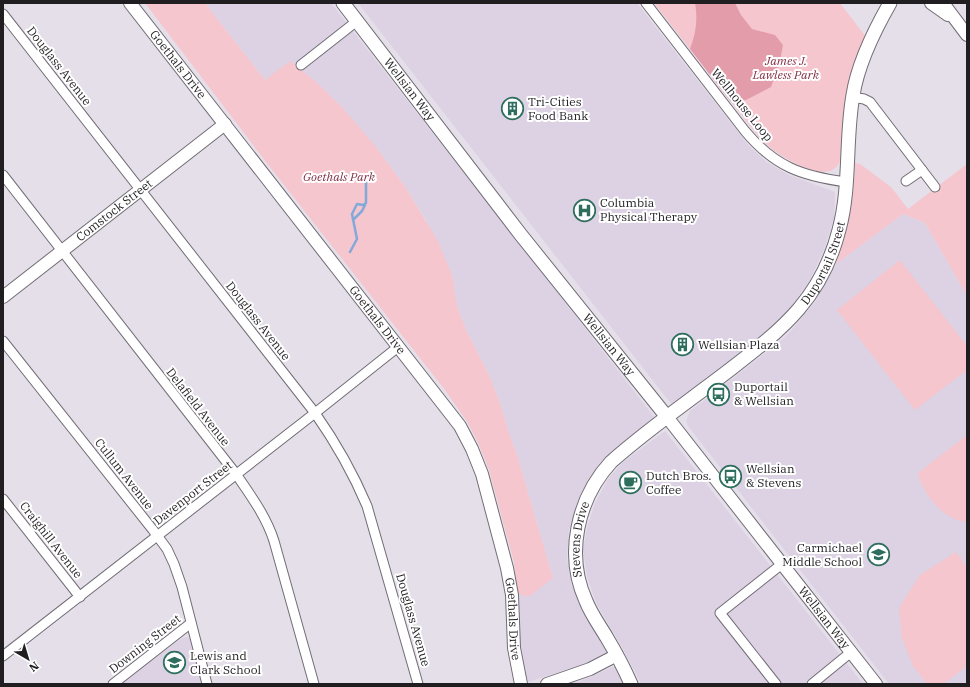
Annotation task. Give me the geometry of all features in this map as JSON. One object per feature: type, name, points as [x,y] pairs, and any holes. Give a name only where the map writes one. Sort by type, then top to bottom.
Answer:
[{"type":"main road","name":"Wellsian Way","points":[[343,3],[521,235],[666,417]]},
{"type":"main road","name":"Duportail Street","points":[[666,417],[774,335],[791,319],[806,300],[823,273],[836,241],[844,211],[852,97],[858,72],[869,45],[890,3]]},
{"type":"main road","name":"Duportail Street","points":[[869,45],[883,22],[898,3]]},
{"type":"main road","name":"Stevens Drive","points":[[631,684],[617,655],[586,601],[580,585],[575,555],[576,534],[578,522],[587,498],[604,469],[666,417]]},
{"type":"street","name":"Goethals Drive","points":[[130,3],[460,426],[478,463],[503,549],[510,583],[514,648],[522,684]]},
{"type":"street","name":"Wellhouse Loop","points":[[646,3],[745,131],[762,150],[779,162],[799,172],[820,178],[846,182]]},
{"type":"street","points":[[931,3],[959,25]]},
{"type":"street","points":[[943,3],[967,35]]},
{"type":"street","name":"Douglass Avenue","points":[[3,14],[315,413],[340,451],[359,486],[367,506],[418,684]]},
{"type":"street","points":[[301,65],[357,21]]},
{"type":"street","points":[[852,97],[870,102],[935,187]]},
{"type":"street","name":"Comstock Street","points":[[3,297],[225,124]]},
{"type":"street","points":[[906,182],[922,170]]},
{"type":"street","name":"Delafield Avenue","points":[[3,175],[236,474],[259,507],[270,528],[314,684]]},
{"type":"street","name":"Cullum Avenue","points":[[3,341],[158,536],[174,564],[182,587],[207,684]]},
{"type":"street","name":"Davenport Street","points":[[3,656],[398,347]]},
{"type":"street","name":"Wellsian Way","points":[[666,417],[850,653],[876,684]]},
{"type":"street","name":"Craighill Avenue","points":[[3,499],[80,597]]},
{"type":"street","points":[[776,684],[720,613],[782,564]]},
{"type":"street","name":"Downing Street","points":[[113,684],[191,623]]},
{"type":"street","points":[[812,684],[850,653]]},
{"type":"street","points":[[547,684],[590,669],[617,655]]},
{"type":"shaded area","points":[[205,3],[331,3],[655,418],[615,449],[592,475],[578,501],[569,529],[567,558],[571,582],[581,608],[608,654],[596,660],[528,682],[519,634],[517,593],[524,596],[553,578],[517,455],[499,400],[488,373],[467,332],[457,306],[452,275],[426,220],[406,188],[376,147],[265,80]]},
{"type":"shaded area","points":[[358,3],[637,3],[749,146],[768,163],[789,175],[835,192],[834,219],[823,252],[809,282],[786,313],[766,332],[672,405]]},
{"type":"shaded area","points":[[695,3],[735,3],[741,15],[752,29],[775,35],[783,45],[779,66],[771,87],[746,100],[731,102],[690,49],[696,26]]},
{"type":"shaded area","name":"Carmichael Middle School","points":[[903,214],[925,223],[967,296],[967,684],[889,684],[688,426],[686,421],[690,411],[777,344],[790,332],[815,302],[836,264]]},
{"type":"shaded area","points":[[665,431],[863,684],[641,684],[623,649],[596,603],[587,576],[583,550],[587,528],[595,503],[608,479],[623,462]]},
{"type":"shaded area","name":"Lewis and Clark School","points":[[187,637],[190,638],[192,642],[203,684],[122,684],[178,641]]},
{"type":"shaded area","points":[[615,666],[623,684],[570,684],[580,681]]},
{"type":"green space","name":"Goethals Park","points":[[145,3],[205,3],[265,80],[290,61],[316,82],[342,107],[376,147],[406,188],[438,241],[452,275],[457,306],[467,332],[488,373],[499,400],[517,455],[553,578],[530,596],[524,596],[517,593],[514,562],[489,470],[468,423],[445,390],[266,162]]},
{"type":"green space","name":"James J. Lawless Park","points":[[654,3],[840,3],[866,37],[844,118],[840,161],[835,169],[826,172],[805,168],[767,145],[750,126]]},
{"type":"green space","points":[[855,163],[860,164],[891,187],[908,209],[967,164],[967,296],[925,223],[903,214],[836,264],[841,252],[850,214]]},
{"type":"green space","points":[[900,260],[967,346],[967,370],[915,410],[837,310]]},
{"type":"green space","points":[[967,435],[967,522],[950,517],[935,505],[924,489],[918,473]]},
{"type":"green space","points":[[956,552],[967,567],[967,666],[943,684],[927,684],[913,666],[902,638],[899,608],[920,575]]},
{"type":"waterway","points":[[350,252],[357,239],[352,214],[357,204],[363,205],[366,203],[367,179]]},
{"type":"waterway","points":[[353,220],[362,211],[365,205]]},
{"type":"place","name":"Tri-Cities Food Bank","points":[[513,109]]},
{"type":"place","name":"Columbia Physical Therapy","points":[[584,210]]},
{"type":"place","name":"Wellsian Plaza","points":[[682,345]]},
{"type":"place","name":"Duportail & Wellsian","points":[[718,394]]},
{"type":"place","name":"Wellsian & Stevens","points":[[731,476]]},
{"type":"place","name":"Dutch Bros. Coffee","points":[[631,483]]},
{"type":"place","name":"Carmichael Middle School","points":[[878,555]]},
{"type":"place","name":"Lewis and Clark School","points":[[174,663]]}]
